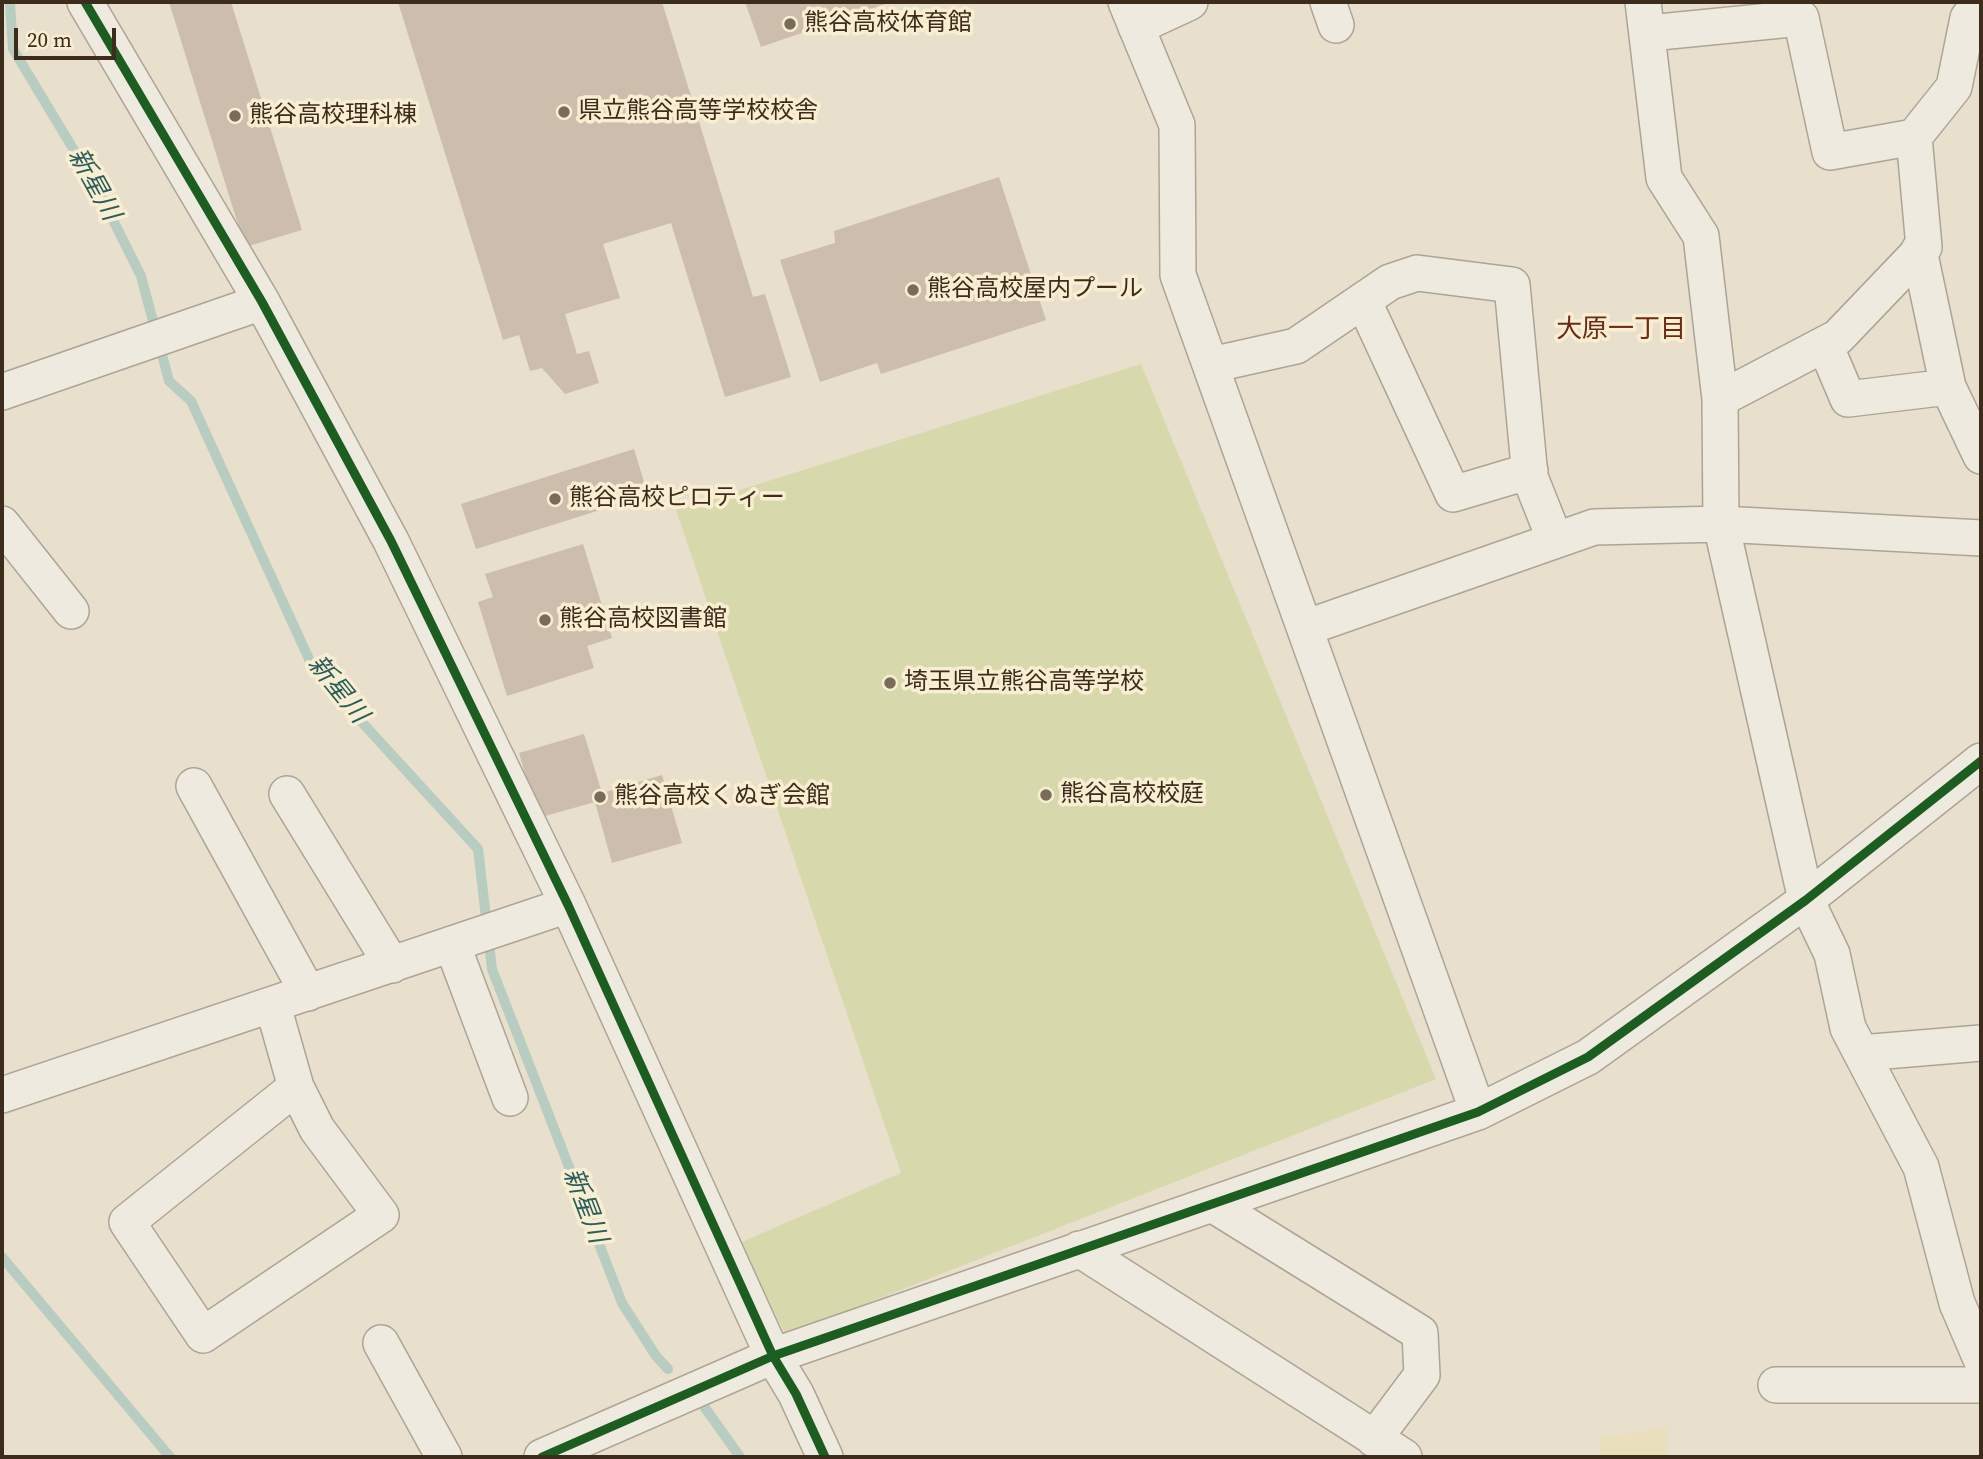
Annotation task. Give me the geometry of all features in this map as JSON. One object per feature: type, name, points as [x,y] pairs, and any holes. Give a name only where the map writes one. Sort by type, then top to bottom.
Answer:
[{"type":"street","points":[[85,2],[262,302],[391,541],[568,905],[773,1356],[796,1394],[825,1457]]},
{"type":"street","points":[[1190,2],[1131,14],[1177,125],[1178,275],[1478,1112]]},
{"type":"street","points":[[1981,2],[1968,18],[1954,87],[1914,137],[1830,152],[1801,18],[1765,12],[1646,17],[1664,178],[1701,236],[1720,399],[1721,524],[1806,900],[1832,954],[1848,1028],[1921,1167],[1957,1303],[1981,1359]]},
{"type":"street","points":[[1720,399],[1838,337],[1924,247],[1914,137]]},
{"type":"street","points":[[1919,250],[1948,387],[1981,456]]},
{"type":"street","points":[[1211,365],[1296,346],[1391,282],[1417,273],[1512,285],[1530,471],[1555,540]]},
{"type":"street","points":[[1363,300],[1453,494],[1530,471]]},
{"type":"street","points":[[2,392],[262,302]]},
{"type":"street","points":[[1825,345],[1848,398],[1948,387]]},
{"type":"street","points":[[2,524],[71,611]]},
{"type":"street","points":[[1305,628],[1594,527],[1721,524],[1981,538]]},
{"type":"street","points":[[542,1457],[600,1446],[773,1356],[1478,1112],[1588,1057],[1806,900],[1981,761]]},
{"type":"street","points":[[194,786],[308,993]]},
{"type":"street","points":[[287,794],[392,965]]},
{"type":"street","points":[[2,1095],[568,905]]},
{"type":"street","points":[[459,942],[510,1098]]},
{"type":"street","points":[[273,1006],[296,1087],[317,1129],[381,1215],[203,1335],[127,1222],[296,1087]]},
{"type":"street","points":[[1861,1053],[1981,1042]]},
{"type":"street","points":[[1212,1204],[1420,1333],[1422,1375],[1374,1438]]},
{"type":"street","points":[[1079,1249],[1404,1457]]},
{"type":"street","points":[[381,1343],[444,1457]]},
{"type":"street","points":[[1776,1385],[1981,1385]]},
{"type":"street","points":[[796,1394],[850,1457]]},
{"type":"shaded area","points":[[1668,1428],[1666,1457],[1600,1457],[1601,1437]]},
{"type":"green space","name":"熊谷高校校庭","points":[[1141,364],[1436,1079],[786,1335],[737,1244],[901,1173],[676,510]]},
{"type":"building","name":"熊谷高校理科棟","points":[[169,2],[231,2],[302,230],[245,247]]},
{"type":"building","name":"県立熊谷高等学校校舎","points":[[398,2],[662,2],[753,297],[765,294],[791,377],[725,397],[671,223],[603,244],[620,298],[565,314],[577,354],[589,351],[599,383],[565,394],[542,368],[530,371],[519,335],[503,340]]},
{"type":"building","name":"熊谷高校体育館","points":[[745,2],[891,2],[761,47]]},
{"type":"building","name":"熊谷高校屋内プール","points":[[999,177],[1046,320],[881,374],[877,363],[820,382],[780,260],[835,243],[834,231]]},
{"type":"building","name":"熊谷高校ピロティー","points":[[634,449],[648,495],[476,549],[461,504]]},
{"type":"building","name":"熊谷高校図書館","points":[[583,544],[612,638],[587,646],[594,668],[507,696],[478,602],[493,597],[485,574]]},
{"type":"building","name":"熊谷高校くぬぎ会館","points":[[584,734],[602,793],[662,775],[682,843],[612,863],[595,802],[538,818],[519,753]]},
{"type":"waterway","name":"新星川","points":[[10,2],[13,49],[98,190],[141,276],[169,381],[191,401],[314,670],[478,849],[492,969],[622,1303],[656,1356],[668,1369]]},
{"type":"waterway","points":[[2,1257],[170,1457]]},
{"type":"waterway","name":"新星川","points":[[703,1405],[740,1457]]},
{"type":"cycle path","points":[[85,2],[262,302],[391,541],[568,905],[773,1356],[796,1394],[825,1457]]},
{"type":"cycle path","points":[[542,1457],[773,1356],[1478,1112],[1588,1057],[1806,900],[1981,761]]},
{"type":"place","name":"熊谷高校体育館","points":[[790,24]]},
{"type":"place","name":"県立熊谷高等学校校舎","points":[[564,112]]},
{"type":"place","name":"熊谷高校理科棟","points":[[235,116]]},
{"type":"place","name":"熊谷高校屋内プール","points":[[913,290]]},
{"type":"place","name":"熊谷高校ピロティー","points":[[555,499]]},
{"type":"place","name":"熊谷高校図書館","points":[[545,620]]},
{"type":"place","name":"埼玉県立熊谷高等学校","points":[[890,683]]},
{"type":"place","name":"熊谷高校校庭","points":[[1046,795]]},
{"type":"place","name":"熊谷高校くぬぎ会館","points":[[600,797]]},
{"type":"district","name":"大原一丁目","points":[[1621,330]]}]
